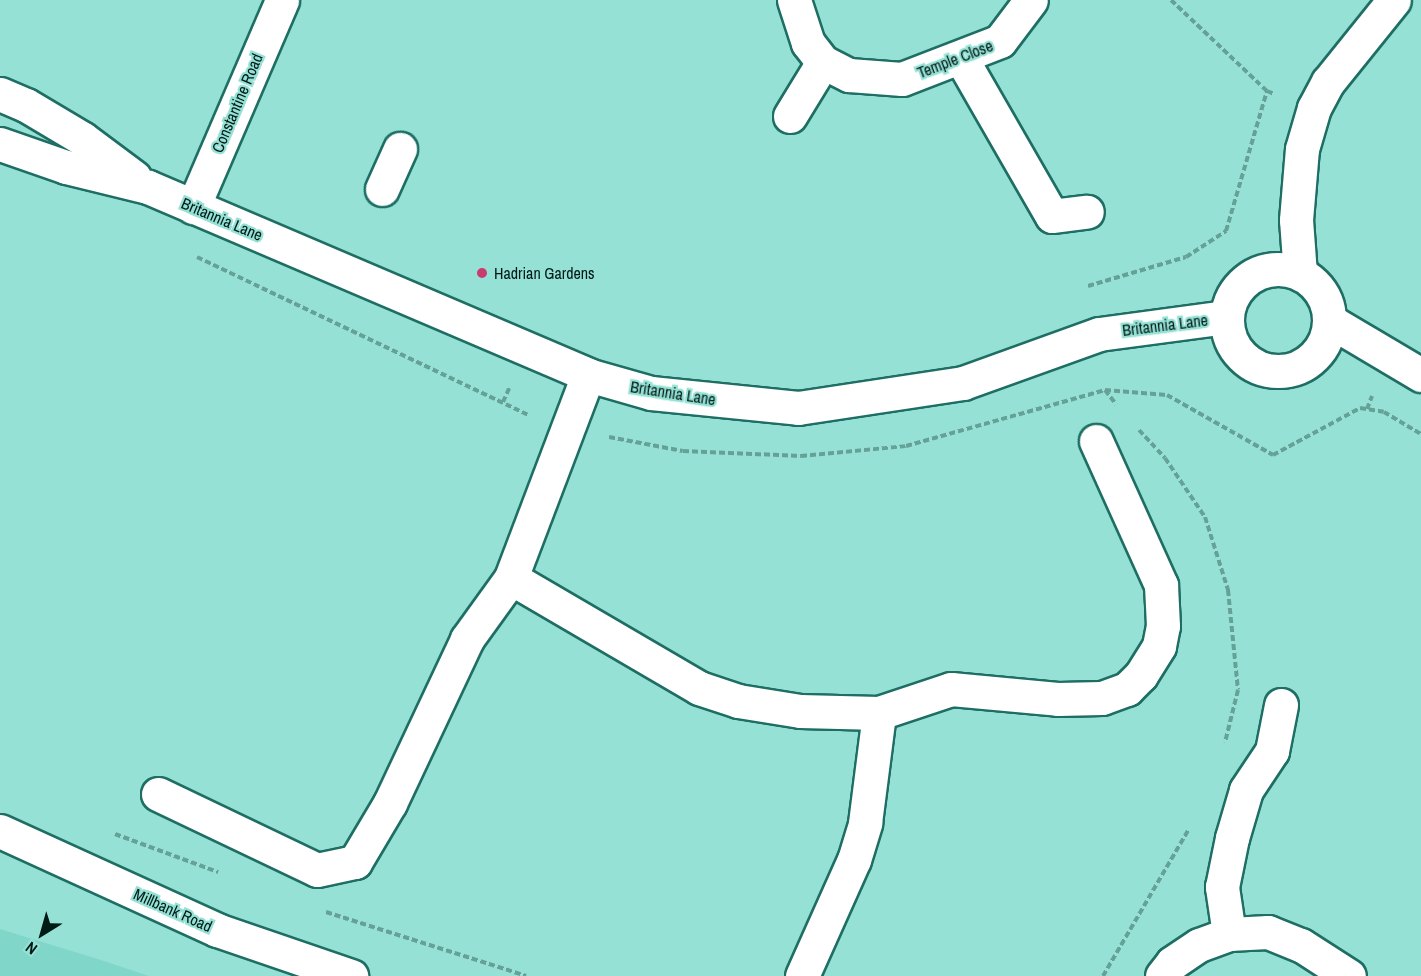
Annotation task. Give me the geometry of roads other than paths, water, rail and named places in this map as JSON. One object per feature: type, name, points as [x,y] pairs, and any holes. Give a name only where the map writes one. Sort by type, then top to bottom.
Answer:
[{"type":"street","name":"Constantine Road","points":[[193,207],[282,0]]},
{"type":"street","name":"Temple Close","points":[[794,0],[808,43],[823,62],[849,75],[902,79],[1000,41],[1031,0]]},
{"type":"street","points":[[1394,0],[1328,82],[1314,108],[1302,149],[1296,220],[1300,273],[1322,294],[1330,321],[1421,375]]},
{"type":"street","points":[[961,58],[1052,216],[1087,212]]},
{"type":"street","points":[[790,116],[823,62]]},
{"type":"street","name":"Britannia Lane","points":[[0,94],[26,105],[82,139],[148,187]]},
{"type":"street","name":"Britannia Lane","points":[[0,144],[66,166],[148,187],[588,375],[651,393],[798,408],[963,383],[1099,334],[1227,317]]},
{"type":"street","points":[[382,189],[400,149]]},
{"type":"street","name":"Britannia Lane","points":[[1300,273],[1275,269],[1257,273],[1241,284],[1231,300],[1227,317],[1230,339],[1240,355],[1266,370],[1283,372],[1301,367],[1318,353],[1327,338],[1330,321]]},
{"type":"street","points":[[158,794],[317,870],[355,862],[390,803],[467,639],[511,578],[588,375]]},
{"type":"street","points":[[511,578],[699,688],[738,701],[800,711],[879,713],[951,688],[1058,699],[1102,698],[1126,689],[1150,662],[1163,626],[1161,585],[1096,441]]},
{"type":"street","points":[[1230,934],[1222,887],[1232,838],[1246,790],[1272,751],[1281,705]]},
{"type":"street","points":[[802,976],[854,860],[866,823],[879,713]]},
{"type":"street","name":"Millbank Road","points":[[0,831],[218,930],[351,976]]},
{"type":"street","points":[[1162,976],[1172,963],[1198,945],[1230,934],[1268,932],[1301,945],[1349,976]]},
{"type":"place","name":"Hadrian Gardens","points":[[482,273]]}]
